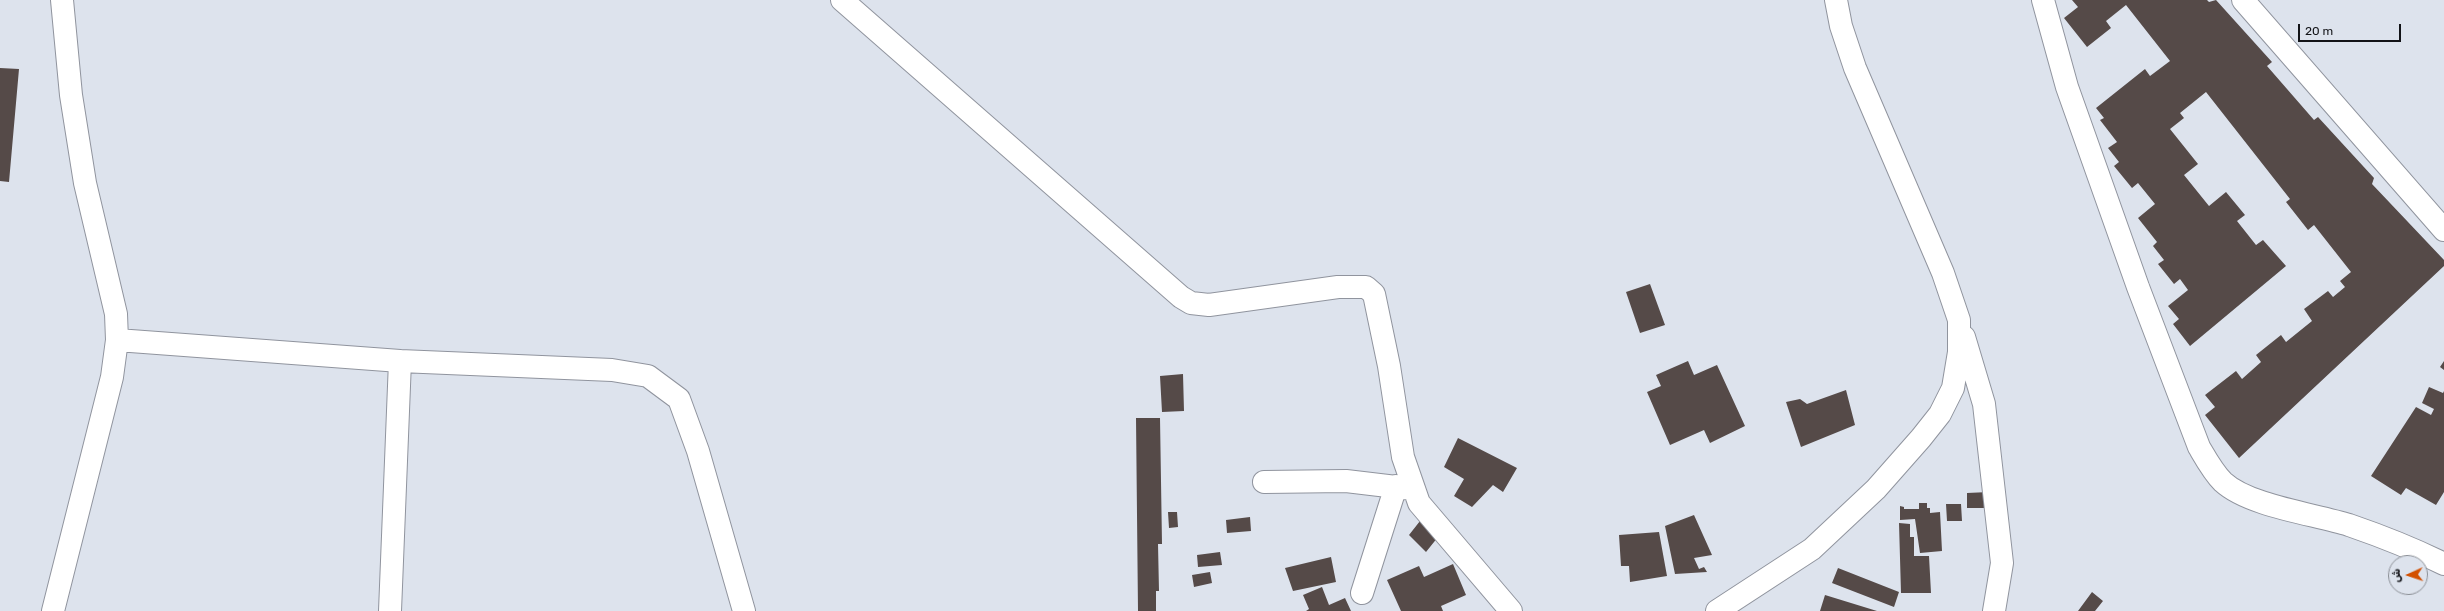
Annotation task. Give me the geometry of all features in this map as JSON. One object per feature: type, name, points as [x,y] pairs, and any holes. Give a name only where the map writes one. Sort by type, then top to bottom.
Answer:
[{"type":"street","points":[[53,611],[112,377],[117,340],[116,314],[84,175],[71,95],[62,0]]},
{"type":"street","points":[[842,0],[1181,298],[1191,303],[1208,305],[1298,291],[1338,287],[1366,287],[1374,294],[1389,366],[1403,457],[1405,488],[1362,592]]},
{"type":"street","points":[[1836,0],[1841,26],[1856,68],[1943,273],[1959,320],[1985,412],[2002,563],[1994,611]]},
{"type":"street","points":[[2043,0],[2067,87],[2138,287],[2199,447],[2213,470],[2224,482],[2244,495],[2349,525],[2422,553],[2444,564]]},
{"type":"street","points":[[2243,0],[2444,230]]},
{"type":"street","points":[[1717,611],[1812,549],[1876,489],[1921,438],[1940,414],[1953,388],[1959,352],[1959,320]]},
{"type":"street","points":[[117,340],[400,361],[612,370],[648,376],[679,399],[698,451],[744,611]]},
{"type":"street","points":[[390,611],[400,361]]},
{"type":"street","points":[[1264,482],[1346,481],[1405,488],[1511,611]]},
{"type":"building","points":[[2072,0],[2207,0],[2209,2],[2216,0],[2272,62],[2267,66],[2314,120],[2318,117],[2374,178],[2372,184],[2444,260],[2444,266],[2239,458],[2205,415],[2215,407],[2205,395],[2236,371],[2242,379],[2261,362],[2256,355],[2281,335],[2286,342],[2312,321],[2304,309],[2328,291],[2333,297],[2345,287],[2340,281],[2351,272],[2314,225],[2308,230],[2286,202],[2290,199],[2206,92],[2180,113],[2184,118],[2170,129],[2198,164],[2184,175],[2209,206],[2226,192],[2245,215],[2237,221],[2256,245],[2263,240],[2286,266],[2190,346],[2173,324],[2179,319],[2168,306],[2188,290],[2180,279],[2174,284],[2158,264],[2164,260],[2153,246],[2157,242],[2138,218],[2155,204],[2138,183],[2132,188],[2114,166],[2119,162],[2108,148],[2117,142],[2100,120],[2104,118],[2096,108],[2145,69],[2150,76],[2170,61],[2126,5],[2106,21],[2111,28],[2087,47],[2064,18],[2078,7]]},
{"type":"building","points":[[0,68],[19,69],[9,182],[0,181]]},
{"type":"building","points":[[1650,284],[1665,325],[1640,333],[1626,292]]},
{"type":"building","points":[[1688,361],[1694,375],[1717,365],[1745,426],[1710,443],[1704,430],[1670,445],[1647,392],[1661,386],[1656,375]]},
{"type":"building","points":[[2444,361],[2444,370],[2440,367]]},
{"type":"building","points":[[1183,374],[1184,411],[1162,412],[1160,376]]},
{"type":"building","points":[[2429,387],[2443,393],[2444,391],[2444,492],[2436,505],[2406,488],[2401,495],[2371,476],[2416,407],[2431,415],[2434,409],[2422,403]]},
{"type":"building","points":[[1846,390],[1855,425],[1801,447],[1786,402],[1800,399],[1807,404]]},
{"type":"building","points":[[1136,418],[1160,418],[1162,544],[1158,544],[1159,591],[1156,591],[1156,611],[1138,611]]},
{"type":"building","points":[[1458,438],[1517,468],[1503,492],[1493,485],[1472,507],[1454,496],[1464,479],[1444,467]]},
{"type":"building","points":[[1989,492],[1989,508],[1967,508],[1967,493]]},
{"type":"building","points":[[1919,503],[1927,503],[1927,508],[1930,508],[1930,513],[1940,512],[1942,551],[1920,553],[1915,519],[1900,520],[1900,506],[1904,507],[1904,509],[1919,509]]},
{"type":"building","points":[[1946,504],[1961,504],[1962,521],[1947,521]]},
{"type":"building","points":[[1168,512],[1177,512],[1178,527],[1169,528]]},
{"type":"building","points":[[1694,515],[1712,555],[1694,558],[1699,569],[1704,567],[1707,572],[1675,574],[1665,526]]},
{"type":"building","points":[[1250,517],[1251,531],[1227,533],[1226,520]]},
{"type":"building","points":[[1420,521],[1438,537],[1426,552],[1409,535]]},
{"type":"building","points":[[1899,523],[1910,524],[1910,537],[1914,537],[1914,556],[1929,556],[1931,593],[1901,593]]},
{"type":"building","points":[[1659,532],[1667,576],[1630,582],[1629,566],[1621,566],[1619,535]]},
{"type":"building","points":[[1220,552],[1222,565],[1198,567],[1197,555]]},
{"type":"building","points":[[1331,557],[1336,582],[1293,591],[1285,568]]},
{"type":"building","points":[[1453,564],[1466,595],[1441,606],[1443,611],[1401,611],[1387,580],[1419,566],[1424,577]]},
{"type":"building","points":[[1838,568],[1899,592],[1894,607],[1832,583]]},
{"type":"building","points":[[1210,572],[1212,583],[1194,587],[1192,575]]},
{"type":"building","points":[[1322,587],[1329,605],[1345,598],[1351,611],[1306,611],[1309,609],[1303,595]]},
{"type":"building","points":[[2092,592],[2103,601],[2095,611],[2078,611]]},
{"type":"building","points":[[1825,595],[1877,611],[1820,611]]}]
